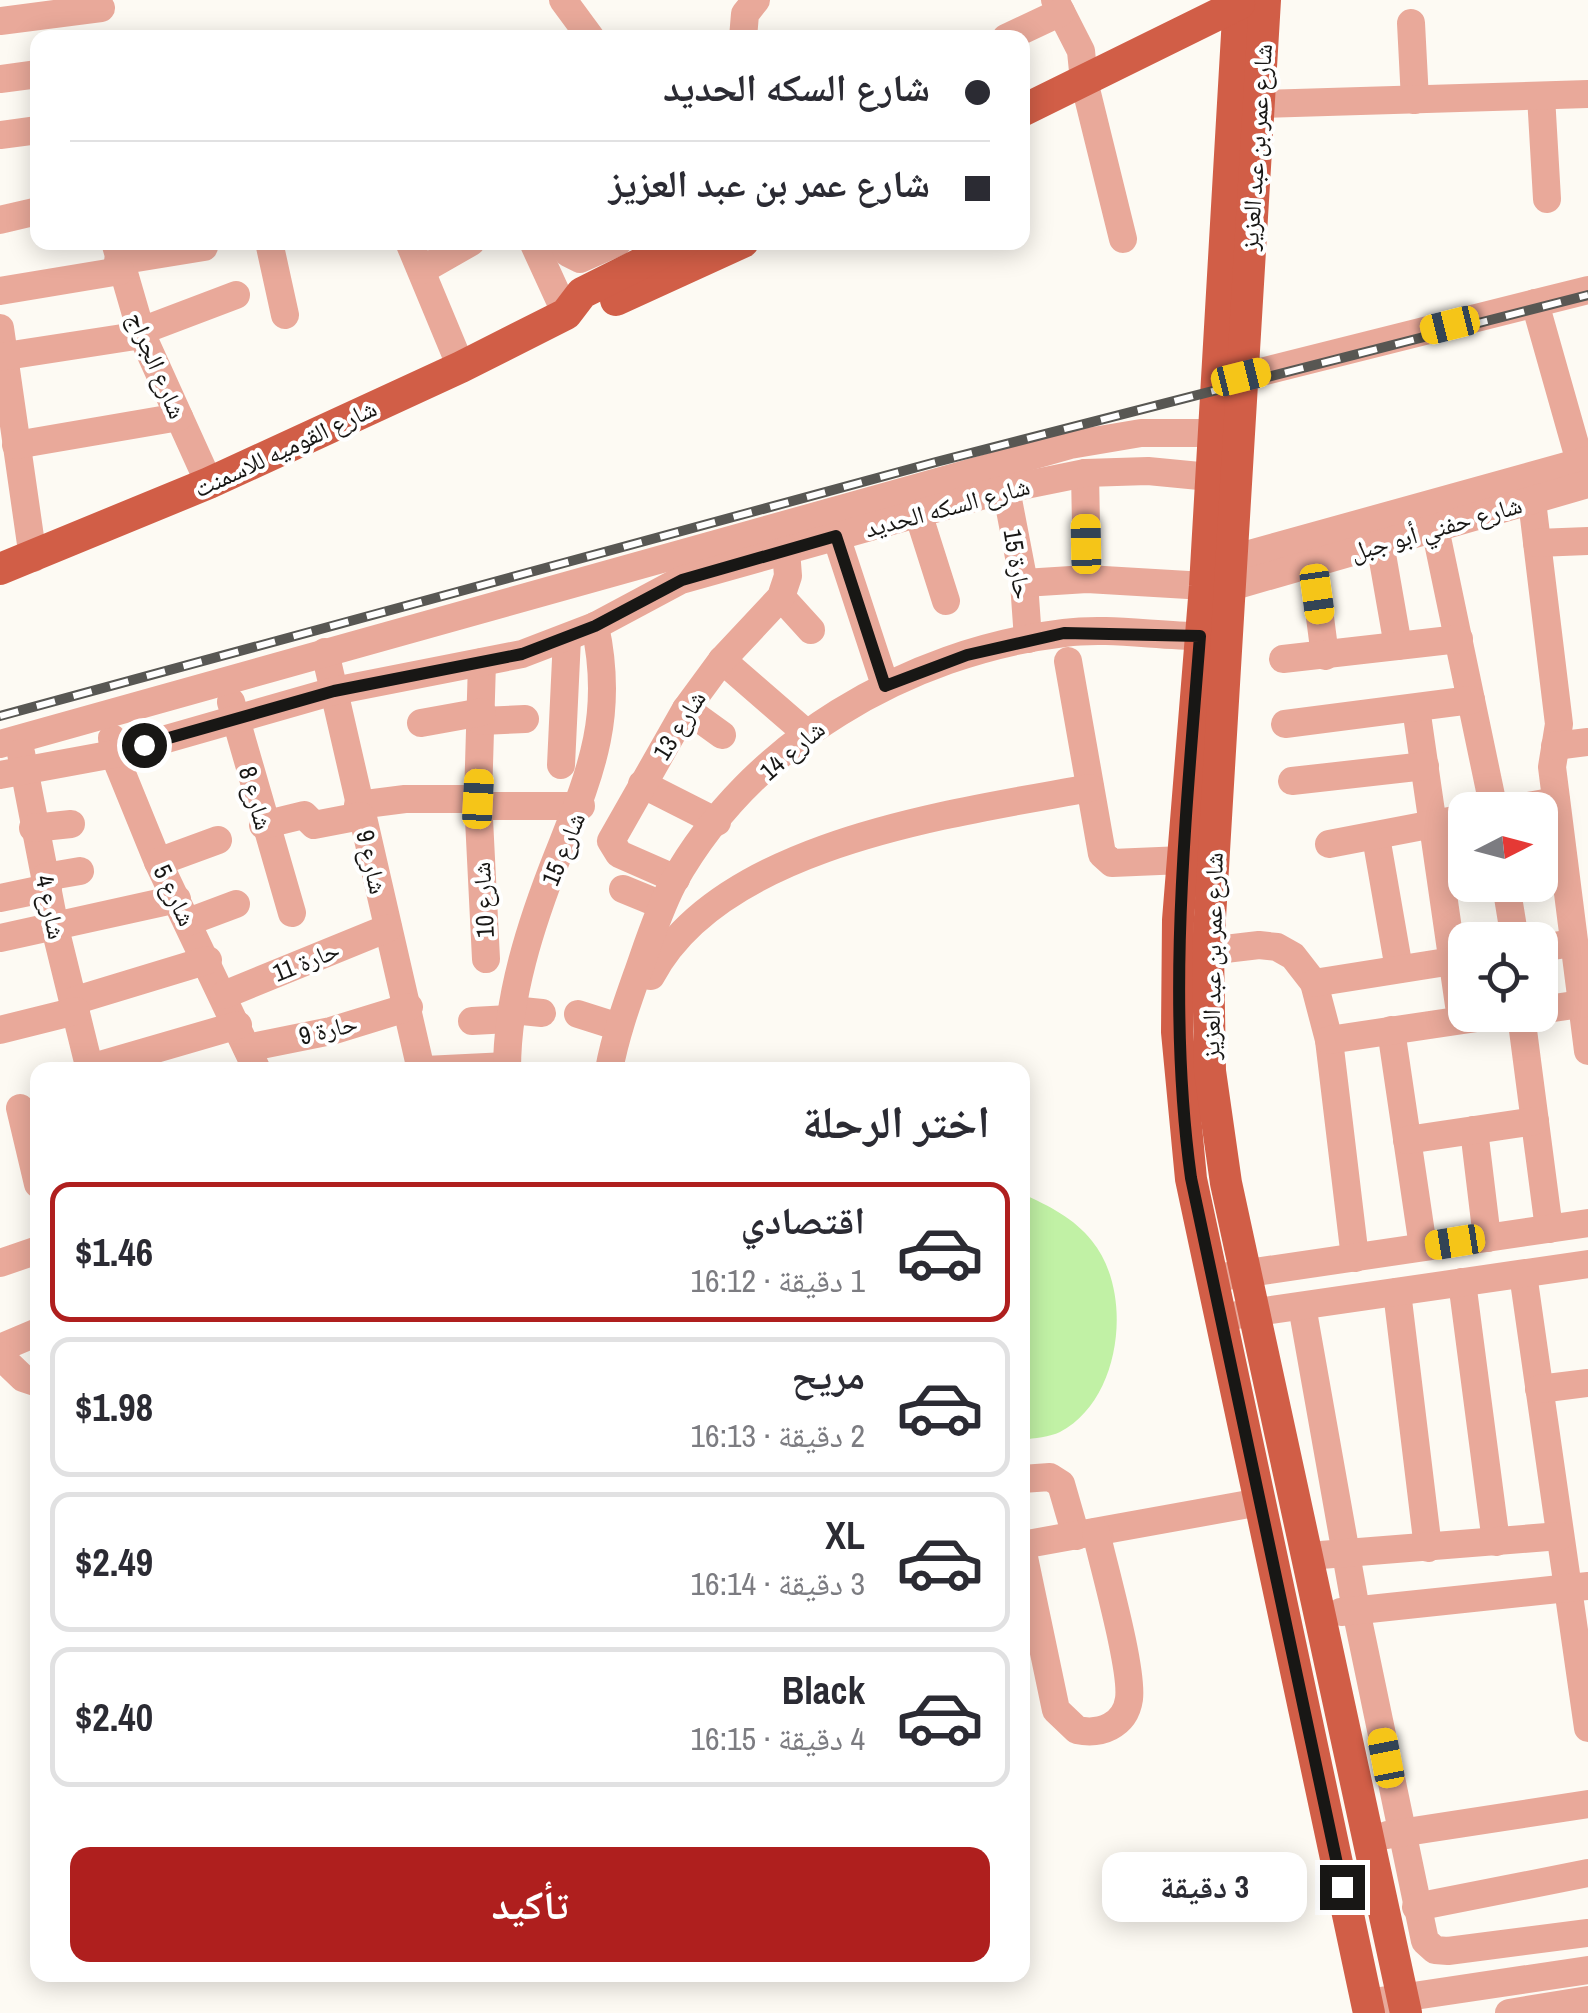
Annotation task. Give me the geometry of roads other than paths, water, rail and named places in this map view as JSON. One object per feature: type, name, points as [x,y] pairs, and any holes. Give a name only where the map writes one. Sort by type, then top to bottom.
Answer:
[{"type":"main road","points":[[1030,85],[1084,70],[1239,1]]},
{"type":"main road","name":"شارع عمر بن عبد العزيز","points":[[1239,1],[1258,104],[1230,342],[1212,433],[1210,477],[1220,578],[1200,636],[1183,860],[1177,976],[1181,1109],[1228,1276],[1260,1502],[1367,2010]]},
{"type":"main road","name":"شارع عمر بن عبد العزيز","points":[[1228,1276],[1210,1072],[1208,951],[1220,578],[1241,377],[1230,342],[1239,1]]},
{"type":"main road","points":[[1030,106],[1084,70]]},
{"type":"main road","name":"شارع القوميه للاسمنت","points":[[0,569],[210,483],[462,367],[566,314],[582,294],[668,250]]},
{"type":"main road","name":"شارع القوميه للاسمنت","points":[[566,314],[580,317],[726,250]]},
{"type":"main road","name":"شارع عمر بن عبد العزيز","points":[[1236,1316],[1308,1556],[1366,1839],[1405,2005]]},
{"type":"street","points":[[562,0],[585,30]]},
{"type":"street","points":[[744,30],[746,14],[756,0]]},
{"type":"street","points":[[0,21],[102,4],[101,30]]},
{"type":"street","points":[[1019,30],[1058,6],[1084,70],[1123,239]]},
{"type":"street","points":[[1411,22],[1415,100]]},
{"type":"street","points":[[0,79],[30,75]]},
{"type":"street","points":[[1258,104],[1588,94]]},
{"type":"street","points":[[1541,96],[1547,199]]},
{"type":"street","points":[[0,135],[30,131]]},
{"type":"street","points":[[0,220],[30,213]]},
{"type":"street","points":[[0,292],[118,258],[181,250]]},
{"type":"street","points":[[271,250],[285,315]]},
{"type":"street","points":[[413,250],[462,367]]},
{"type":"street","points":[[422,270],[457,250]]},
{"type":"street","points":[[536,250],[566,314]]},
{"type":"street","points":[[567,250],[580,259],[600,250]]},
{"type":"street","name":"شارع الجراج","points":[[118,258],[141,333],[210,483]]},
{"type":"street","points":[[1241,377],[1588,290]]},
{"type":"street","points":[[2,357],[141,333],[236,294]]},
{"type":"street","points":[[1536,304],[1585,468]]},
{"type":"street","points":[[0,328],[10,439],[33,558]]},
{"type":"street","points":[[10,439],[179,417]]},
{"type":"street","name":"شارع السكه الحديد","points":[[10,743],[1070,445],[1140,433],[1212,433]]},
{"type":"street","name":"شارع حفني أبو جبل","points":[[1220,578],[1313,563],[1532,500],[1585,468]]},
{"type":"street","name":"شارع حفني أبو جبل","points":[[1220,578],[1585,468]]},
{"type":"street","name":"شارع السكه الحديد","points":[[12,773],[114,754],[334,691],[482,662],[567,638],[682,580],[1006,489],[1085,473],[1148,470],[1210,477]]},
{"type":"street","points":[[1085,473],[1086,579]]},
{"type":"street","name":"حارة 15","points":[[1006,489],[1024,583],[1028,639]]},
{"type":"street","points":[[1532,500],[1559,724],[1556,792]]},
{"type":"street","points":[[918,513],[946,601]]},
{"type":"street","points":[[1435,528],[1490,792]]},
{"type":"street","points":[[836,536],[885,686]]},
{"type":"street","points":[[1536,543],[1588,541]]},
{"type":"street","points":[[1380,543],[1398,646]]},
{"type":"street","points":[[786,550],[788,576],[781,597],[811,630]]},
{"type":"street","points":[[1313,563],[1326,656]]},
{"type":"street","points":[[1024,583],[1220,578]]},
{"type":"street","name":"شارع 13","points":[[676,879],[613,849],[614,833],[686,709],[722,660],[781,597]]},
{"type":"street","name":"شارع 15","points":[[507,1062],[511,1014],[540,906],[595,764],[602,682],[595,626]]},
{"type":"street","name":"شارع 14","points":[[609,1062],[662,905],[676,879],[717,822],[805,732],[885,686],[1028,639],[1086,631],[1200,636]]},
{"type":"street","points":[[561,765],[567,638]]},
{"type":"street","points":[[1283,660],[1459,639]]},
{"type":"street","name":"شارع 9","points":[[325,652],[409,1007],[417,1062]]},
{"type":"street","points":[[722,660],[805,732]]},
{"type":"street","points":[[1068,661],[1100,848],[1112,862],[1183,860]]},
{"type":"street","name":"شارع 10","points":[[482,662],[478,802],[486,959]]},
{"type":"street","name":"شارع 8","points":[[226,681],[263,825],[292,913]]},
{"type":"street","points":[[1285,724],[1471,700]]},
{"type":"street","points":[[1416,708],[1432,824],[1452,922]]},
{"type":"street","points":[[686,709],[722,735]]},
{"type":"street","name":"شارع 5","points":[[109,716],[114,754],[158,862],[247,1048]]},
{"type":"street","points":[[421,723],[481,716],[525,718]]},
{"type":"street","points":[[1555,746],[1588,742]]},
{"type":"street","name":"شارع 4","points":[[10,743],[12,773],[33,828],[88,1062]]},
{"type":"street","points":[[1292,780],[1425,766]]},
{"type":"street","points":[[642,784],[717,822]]},
{"type":"street","points":[[643,990],[667,946],[704,912],[784,867],[888,825],[1090,788]]},
{"type":"street","points":[[263,825],[304,815],[314,824],[360,811],[478,802],[580,806]]},
{"type":"street","points":[[1558,813],[1578,938],[1588,1051]]},
{"type":"street","points":[[1329,844],[1448,821]]},
{"type":"street","points":[[33,828],[70,824]]},
{"type":"street","points":[[1376,837],[1399,970]]},
{"type":"street","points":[[158,862],[218,840]]},
{"type":"street","points":[[0,898],[80,870]]},
{"type":"street","points":[[624,890],[662,905]]},
{"type":"street","points":[[0,938],[236,904]]},
{"type":"street","name":"حارة 11","points":[[224,995],[388,928]]},
{"type":"street","points":[[1208,951],[1259,945],[1277,948],[1293,956],[1314,983],[1330,1040],[1356,1258]]},
{"type":"street","points":[[0,1030],[208,960]]},
{"type":"street","points":[[1314,983],[1448,962]]},
{"type":"street","points":[[1558,1007],[1581,1004]]},
{"type":"street","name":"حارة 9","points":[[142,1062],[247,1048],[331,1031],[409,1007]]},
{"type":"street","points":[[472,1020],[542,1014]]},
{"type":"street","points":[[578,1014],[619,1027]]},
{"type":"street","points":[[1330,1040],[1448,1021]]},
{"type":"street","points":[[1390,1030],[1423,1248]]},
{"type":"street","points":[[1523,1032],[1549,1229]]},
{"type":"street","points":[[19,1108],[30,1152]]},
{"type":"street","points":[[1407,1140],[1534,1121]]},
{"type":"street","points":[[1474,1130],[1487,1238]]},
{"type":"street","points":[[1228,1276],[1588,1223]]},
{"type":"street","points":[[0,1263],[30,1253]]},
{"type":"street","points":[[1236,1316],[1588,1264]]},
{"type":"street","points":[[1523,1274],[1560,1536],[1578,1587],[1588,1728]]},
{"type":"street","points":[[1462,1282],[1496,1542]]},
{"type":"street","points":[[1396,1292],[1428,1548]]},
{"type":"street","points":[[1302,1306],[1356,1610],[1425,1942],[1435,1950],[1588,1933]]},
{"type":"street","points":[[0,1348],[30,1335]]},
{"type":"street","points":[[0,1356],[30,1380]]},
{"type":"street","points":[[1539,1389],[1588,1383]]},
{"type":"street","points":[[1030,1479],[1050,1477],[1062,1484],[1086,1534],[1130,1696],[1126,1710],[1106,1730],[1077,1730],[1056,1710],[1030,1585]]},
{"type":"street","points":[[1030,1545],[1260,1502]]},
{"type":"street","points":[[1308,1556],[1560,1536]]},
{"type":"street","points":[[1320,1615],[1578,1587]]},
{"type":"street","points":[[1366,1839],[1588,1804]]},
{"type":"street","points":[[1416,1907],[1588,1873]]},
{"type":"street","points":[[1367,2010],[1588,1970]]},
{"type":"street","points":[[1509,2013],[1588,2000]]},
{"type":"railway","points":[[0,716],[936,462],[1588,295]]}]
